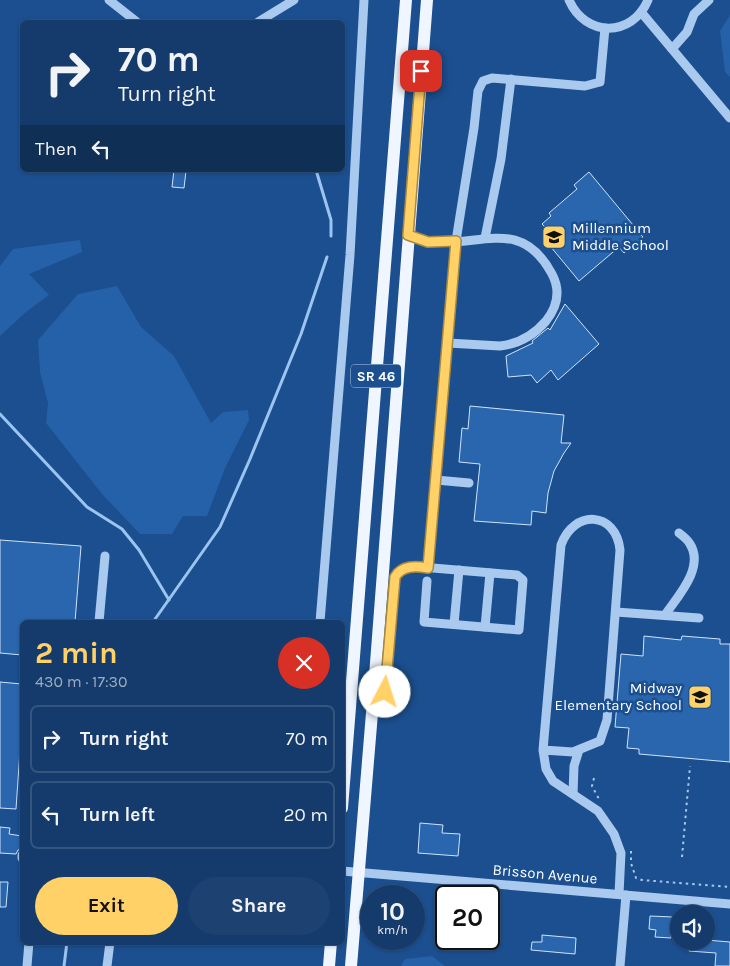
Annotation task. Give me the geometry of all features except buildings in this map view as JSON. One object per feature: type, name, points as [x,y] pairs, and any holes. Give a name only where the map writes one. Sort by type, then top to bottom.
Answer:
[{"type":"main road","name":"SR 46","points":[[345,770],[406,0]]},
{"type":"main road","name":"SR 46","points":[[350,966],[372,718],[427,0]]},
{"type":"main road","points":[[329,966],[331,945]]},
{"type":"street","points":[[109,0],[134,20]]},
{"type":"street","points":[[261,20],[294,0]]},
{"type":"street","points":[[320,620],[350,255],[364,0]]},
{"type":"street","points":[[569,0],[576,13],[582,19],[589,24],[605,28],[621,26],[635,18],[648,0]]},
{"type":"street","points":[[672,49],[687,32],[694,14],[708,0]]},
{"type":"street","points":[[641,12],[730,118]]},
{"type":"street","points":[[428,568],[456,241],[478,91],[483,81],[492,78],[585,86],[600,82],[605,28]]},
{"type":"street","points":[[485,238],[501,159],[511,79]]},
{"type":"street","points":[[408,235],[428,242],[485,238],[514,240],[533,248],[542,257],[554,278],[557,296],[555,305],[540,327],[515,343],[500,346],[448,343]]},
{"type":"street","points":[[436,480],[469,482]]},
{"type":"street","points":[[542,750],[573,752],[600,741],[607,720],[620,550],[619,539],[613,530],[604,523],[594,519],[584,519],[570,529],[564,536],[561,545],[542,750],[546,769],[553,781],[598,811],[614,834],[621,853],[620,966]]},
{"type":"street","points":[[665,615],[690,576],[694,565],[694,554],[690,544],[679,533]]},
{"type":"street","points":[[99,620],[105,556]]},
{"type":"street","points":[[372,718],[385,692],[395,577],[398,572],[412,567],[517,575],[523,580],[519,630],[424,622],[427,581]]},
{"type":"street","points":[[454,624],[459,570]]},
{"type":"street","points":[[485,627],[490,573]]},
{"type":"street","points":[[616,612],[699,618]]},
{"type":"street","points":[[573,794],[574,766],[579,750]]},
{"type":"street","name":"Brisson Avenue","points":[[345,872],[730,904]]},
{"type":"street","points":[[27,966],[29,945]]},
{"type":"street","points":[[107,966],[110,945]]},
{"type":"path","points":[[682,857],[690,766]]},
{"type":"path","points":[[594,778],[592,786],[603,804]]},
{"type":"path","points":[[628,845],[632,853],[631,863],[636,878],[730,887]]},
{"type":"shaded area","points":[[730,15],[730,77],[725,72],[720,31]]},
{"type":"shaded area","points":[[80,240],[82,252],[29,274],[49,295],[26,312],[0,336],[0,266],[13,249]]},
{"type":"shaded area","points":[[117,286],[141,327],[174,356],[211,423],[223,412],[248,410],[249,420],[225,468],[207,516],[183,516],[172,534],[140,534],[102,494],[46,423],[48,403],[40,372],[38,340],[78,294]]},
{"type":"shaded area","points":[[432,956],[445,966],[401,966],[405,959]]},
{"type":"waterway","points":[[317,172],[331,220],[331,236]]},
{"type":"waterway","points":[[154,620],[220,527],[301,334],[327,257]]},
{"type":"waterway","points":[[0,414],[87,507],[122,529],[139,550],[169,600]]},
{"type":"waterway","points":[[64,966],[67,945]]},
{"type":"place","name":"Millennium Middle School","points":[[554,237]]},
{"type":"place","name":"Midway Elementary School","points":[[700,697]]},
{"type":"route","points":[[385,692],[395,577],[398,572],[404,569],[412,567],[428,568],[456,241],[428,242],[408,235],[421,71]]}]
